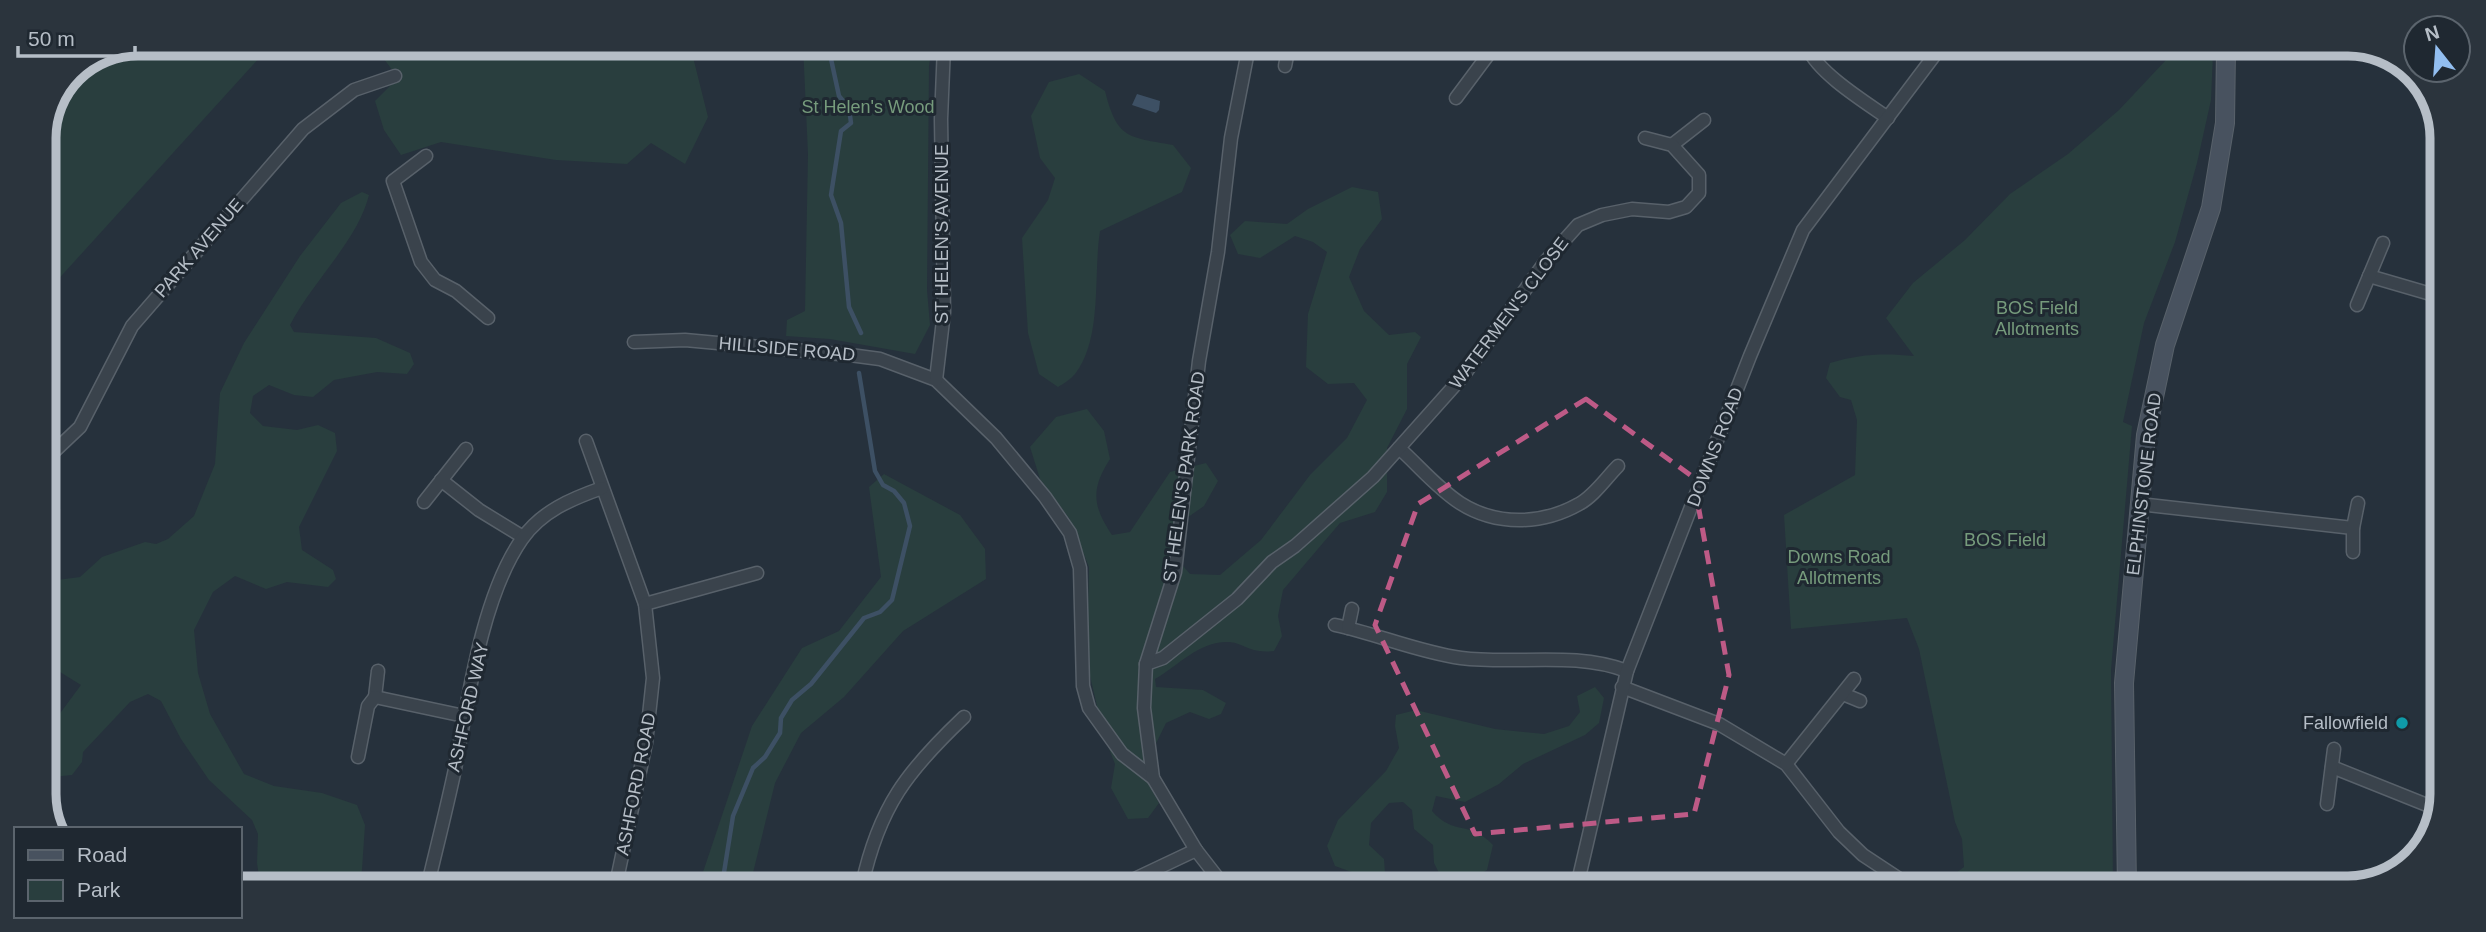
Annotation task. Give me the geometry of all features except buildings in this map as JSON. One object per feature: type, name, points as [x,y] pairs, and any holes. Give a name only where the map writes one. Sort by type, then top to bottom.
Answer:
[{"type":"street","name":"ST HELEN'S AVENUE","points":[[936,380],[944,312],[941,119],[944,56]]},
{"type":"street","name":"ST HELEN'S PARK ROAD","points":[[1216,876],[1196,850],[1153,778],[1144,708],[1146,663],[1175,572],[1199,361],[1218,252],[1231,138],[1247,56]]},
{"type":"street","points":[[1285,66],[1287,56]]},
{"type":"street","points":[[1457,99],[1488,56]]},
{"type":"street","points":[[1812,56],[1856,96],[1888,118]]},
{"type":"street","name":"DOWNS ROAD","points":[[1579,876],[1627,671],[1750,356],[1803,230],[1934,56]]},
{"type":"street","name":"ELPHINSTONE ROAD","points":[[2127,876],[2124,683],[2146,435],[2155,386],[2211,208],[2222,155],[2226,56]]},
{"type":"street","name":"PARK AVENUE","points":[[56,450],[80,427],[132,326],[303,129],[354,90],[395,76]]},
{"type":"street","points":[[1645,138],[1672,145],[1704,120]]},
{"type":"street","name":"WATERMEN'S CLOSE","points":[[1146,663],[1163,658],[1237,599],[1272,562],[1295,546],[1373,477],[1464,375],[1528,284],[1578,225],[1602,215],[1632,209],[1669,212],[1686,207],[1699,193],[1699,175],[1672,145]]},
{"type":"street","points":[[426,156],[393,181],[421,262],[435,281],[457,291],[488,318]]},
{"type":"street","points":[[2357,305],[2383,243]]},
{"type":"street","points":[[2369,276],[2430,294]]},
{"type":"street","name":"HILLSIDE ROAD","points":[[634,342],[685,340],[850,355],[880,359],[936,380]]},
{"type":"street","points":[[936,380],[996,438],[1045,497],[1070,533],[1080,568],[1083,686],[1089,708],[1122,754],[1153,778]]},
{"type":"street","name":"ASHFORD ROAD","points":[[586,441],[645,604],[653,678],[649,728],[618,876]]},
{"type":"street","points":[[1399,447],[1460,503],[1493,518],[1518,521],[1551,515],[1580,503],[1618,466]]},
{"type":"street","points":[[424,502],[466,449]]},
{"type":"street","points":[[441,481],[479,510],[523,537]]},
{"type":"street","name":"ASHFORD WAY","points":[[430,876],[464,716],[502,572],[523,537],[544,515],[568,500],[602,488]]},
{"type":"street","points":[[2353,552],[2353,528],[2358,503]]},
{"type":"street","points":[[2139,504],[2353,528]]},
{"type":"street","points":[[645,604],[757,573]]},
{"type":"street","points":[[1352,609],[1341,627],[1460,658],[1525,662],[1572,658],[1600,661],[1627,671]]},
{"type":"street","points":[[358,757],[368,706],[375,697],[378,671]]},
{"type":"street","points":[[1786,764],[1854,679]]},
{"type":"street","points":[[1622,688],[1719,723],[1786,764],[1839,832],[1863,855],[1894,876]]},
{"type":"street","points":[[1843,694],[1860,701]]},
{"type":"street","points":[[375,697],[464,716]]},
{"type":"street","points":[[864,876],[877,831],[894,795],[923,756],[964,717]]},
{"type":"street","points":[[2327,804],[2334,749]]},
{"type":"street","points":[[2332,767],[2429,806]]},
{"type":"street","points":[[1143,876],[1196,850]]},
{"type":"highlighted area","points":[[1586,399],[1693,477],[1729,675],[1694,814],[1475,834],[1375,625],[1418,504]]},
{"type":"green space","points":[[261,56],[56,282],[56,138],[62,107],[80,80],[107,62],[122,58]]},
{"type":"green space","points":[[382,56],[693,56],[708,117],[685,164],[651,143],[627,164],[556,160],[441,142],[401,155],[384,130],[375,101],[398,78]]},
{"type":"green space","name":"St Helen's Wood","points":[[804,56],[930,56],[927,290],[930,325],[915,354],[830,339],[786,336],[787,320],[805,311],[808,154]]},
{"type":"green space","points":[[2174,56],[2213,56],[2211,100],[2175,242],[2144,323],[2123,422],[2132,426],[2111,670],[2113,876],[1957,876],[1956,873],[1964,867],[1962,839],[1955,822],[1919,649],[1907,618],[1791,629],[1784,515],[1855,475],[1857,420],[1851,400],[1840,397],[1826,378],[1830,363],[1872,355],[1914,356],[1886,318],[1913,283],[1965,240],[2010,194],[2068,154],[2119,110],[2166,60]]},
{"type":"green space","points":[[1079,74],[1105,91],[1114,119],[1127,133],[1145,140],[1173,145],[1191,168],[1182,192],[1100,231],[1090,343],[1075,374],[1058,387],[1039,374],[1028,333],[1022,238],[1048,200],[1055,178],[1040,158],[1031,116],[1049,82]]},
{"type":"green space","points":[[1352,187],[1378,192],[1382,219],[1360,249],[1349,277],[1364,311],[1389,335],[1415,332],[1421,337],[1407,364],[1407,409],[1387,448],[1387,492],[1375,512],[1340,523],[1283,590],[1278,616],[1282,636],[1274,651],[1258,651],[1227,642],[1217,643],[1198,650],[1155,679],[1156,687],[1203,690],[1226,703],[1221,714],[1209,719],[1190,712],[1166,723],[1145,766],[1150,787],[1159,803],[1148,818],[1128,819],[1111,788],[1115,764],[1104,736],[1087,663],[1089,567],[1069,518],[1040,479],[1030,447],[1056,417],[1087,409],[1104,431],[1110,459],[1099,479],[1096,497],[1101,515],[1112,535],[1130,532],[1170,472],[1206,463],[1218,481],[1204,506],[1171,529],[1171,552],[1190,574],[1220,575],[1261,540],[1310,475],[1347,438],[1367,400],[1354,383],[1328,384],[1306,367],[1308,314],[1327,252],[1313,242],[1295,236],[1260,258],[1238,254],[1230,235],[1245,221],[1287,224],[1308,209]]},
{"type":"green space","points":[[362,192],[369,195],[355,228],[290,325],[294,332],[376,338],[410,353],[414,364],[407,374],[377,372],[334,380],[313,397],[294,395],[269,385],[253,396],[250,413],[263,426],[297,430],[318,425],[335,433],[337,451],[299,527],[302,550],[333,570],[336,579],[328,587],[287,582],[266,589],[235,576],[213,592],[194,630],[198,673],[210,714],[244,774],[274,786],[322,793],[357,805],[365,825],[362,876],[259,876],[258,834],[252,820],[209,780],[181,739],[161,701],[148,694],[130,702],[83,752],[82,762],[72,775],[56,777],[56,719],[81,685],[56,670],[56,623],[60,615],[56,606],[56,580],[80,577],[102,557],[145,542],[156,544],[168,539],[194,516],[215,464],[220,393],[244,343],[300,256],[341,203]]},
{"type":"green space","points":[[884,474],[960,515],[985,549],[986,579],[903,631],[844,697],[801,733],[775,783],[752,876],[702,876],[752,726],[802,648],[839,631],[881,577],[869,487]]},
{"type":"green space","points":[[1595,687],[1604,698],[1599,723],[1585,735],[1523,764],[1499,784],[1465,802],[1436,796],[1432,811],[1440,819],[1477,833],[1493,845],[1487,870],[1477,876],[1440,876],[1434,863],[1433,845],[1414,829],[1412,810],[1403,802],[1389,803],[1371,823],[1369,845],[1384,859],[1385,873],[1362,876],[1335,866],[1327,846],[1338,820],[1386,771],[1399,748],[1396,715],[1416,710],[1495,729],[1544,734],[1569,726],[1580,712],[1577,696]]},
{"type":"water","points":[[1137,94],[1160,101],[1159,110],[1156,113],[1132,105]]},
{"type":"waterway","points":[[830,56],[839,96],[849,108],[851,123],[841,131],[831,195],[841,223],[849,307],[861,333]]},
{"type":"waterway","points":[[723,876],[733,816],[753,768],[765,757],[780,733],[781,718],[792,700],[811,684],[864,618],[880,612],[892,600],[910,526],[904,503],[894,491],[883,485],[875,471],[859,373]]},
{"type":"place","name":"Fallowfield","points":[[2402,723]]},
{"type":"park label","name":"BOS Field Allotments","points":[[2037,318]]},
{"type":"park label","name":"BOS Field","points":[[2005,540]]},
{"type":"park label","name":"Downs Road Allotments","points":[[1839,567]]}]
